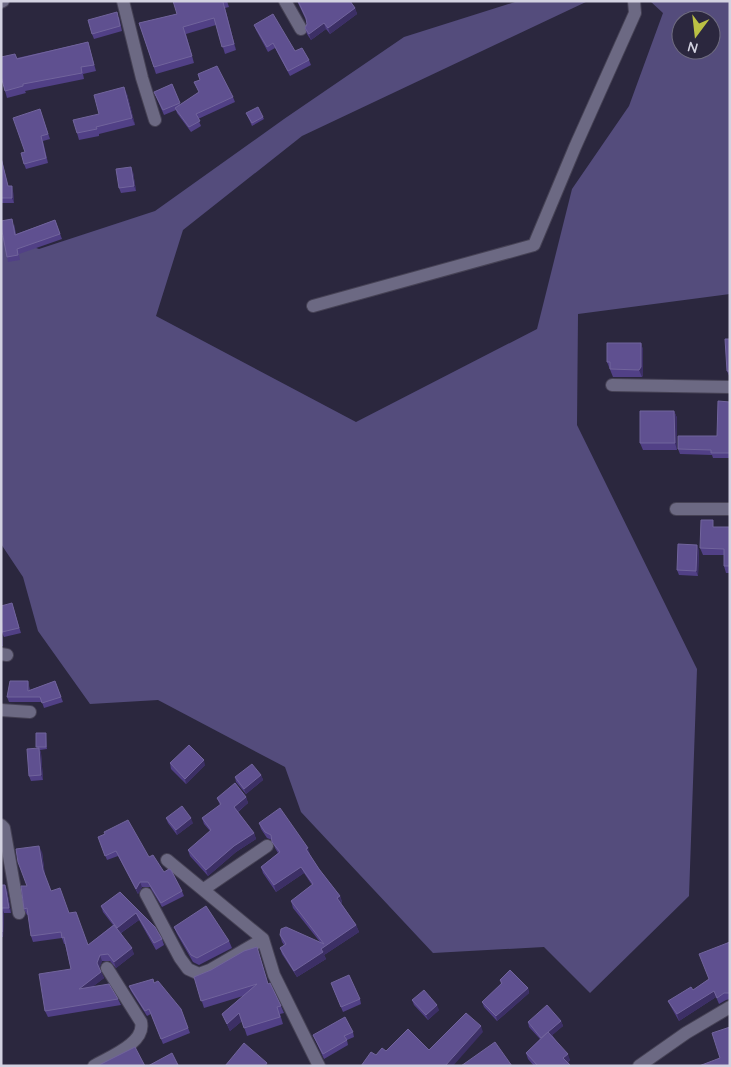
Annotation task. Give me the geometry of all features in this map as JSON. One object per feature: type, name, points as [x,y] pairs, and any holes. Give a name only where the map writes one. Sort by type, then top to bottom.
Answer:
[{"type":"street","points":[[123,1],[142,78],[155,120]]},
{"type":"street","points":[[285,1],[301,29]]},
{"type":"street","points":[[313,306],[534,246],[575,147],[635,13],[634,1]]},
{"type":"street","points":[[612,385],[730,387]]},
{"type":"street","points":[[676,509],[730,509]]},
{"type":"street","points":[[1,710],[30,712]]},
{"type":"street","points":[[1,825],[4,828],[19,913]]},
{"type":"street","points":[[204,890],[267,846]]},
{"type":"street","points":[[167,860],[263,939],[274,975],[319,1066]]},
{"type":"street","points":[[146,894],[180,958],[188,969],[198,974],[210,970],[263,939]]},
{"type":"street","points":[[94,1066],[137,1039],[142,1027],[141,1022],[107,968]]},
{"type":"street","points":[[639,1066],[686,1033],[730,1007]]},
{"type":"shaded area","points":[[518,1],[588,1],[302,136],[183,230],[156,316],[356,422],[537,329],[572,189],[629,106],[663,13],[650,1],[730,1],[730,294],[578,314],[577,425],[697,669],[689,896],[590,993],[544,947],[433,953],[301,812],[285,767],[158,700],[90,704],[38,631],[23,577],[1,544],[1,235],[39,249],[155,211],[284,119],[404,37]]},
{"type":"building","points":[[173,1],[224,1],[234,44],[222,47],[214,18],[183,27],[192,56],[154,67],[139,23],[177,14]]},
{"type":"building","points":[[298,1],[350,1],[355,8],[328,28],[324,23],[309,34],[305,28],[307,24],[306,18]]},
{"type":"building","points":[[117,12],[120,26],[92,34],[88,20]]},
{"type":"building","points":[[273,14],[295,51],[302,48],[309,60],[288,71],[273,43],[267,47],[254,25]]},
{"type":"building","points":[[88,42],[94,65],[81,67],[82,73],[23,84],[23,86],[5,91],[1,76],[1,57],[15,54],[17,59]]},
{"type":"building","points":[[217,66],[233,97],[196,114],[200,121],[189,127],[175,108],[199,92],[194,82],[200,80],[198,74]]},
{"type":"building","points":[[172,84],[180,103],[163,110],[154,92]]},
{"type":"building","points":[[124,87],[132,118],[77,133],[73,120],[99,114],[94,95]]},
{"type":"building","points":[[258,107],[263,117],[252,123],[246,113]]},
{"type":"building","points":[[40,109],[48,134],[41,136],[46,158],[24,164],[21,153],[25,152],[13,118]]},
{"type":"building","points":[[1,158],[8,186],[12,186],[12,198],[1,198]]},
{"type":"building","points":[[131,167],[134,186],[119,188],[116,169]]},
{"type":"building","points":[[12,219],[15,235],[55,220],[60,234],[17,249],[18,255],[7,257],[1,221]]},
{"type":"building","points":[[725,339],[730,339],[730,371],[727,371]]},
{"type":"building","points":[[607,343],[641,343],[641,367],[639,370],[610,369],[610,362],[607,362]]},
{"type":"building","points":[[718,401],[730,402],[730,453],[711,453],[711,450],[678,449],[678,436],[717,436]]},
{"type":"building","points":[[640,411],[674,411],[675,443],[640,443]]},
{"type":"building","points":[[701,520],[713,520],[713,527],[730,527],[730,566],[724,566],[724,549],[700,548]]},
{"type":"building","points":[[678,544],[697,545],[696,571],[677,570]]},
{"type":"building","points":[[12,603],[19,628],[2,632],[1,606]]},
{"type":"building","points":[[10,681],[28,681],[28,691],[55,681],[61,697],[42,703],[40,697],[7,697]]},
{"type":"building","points":[[36,733],[46,733],[46,747],[36,747]]},
{"type":"building","points":[[189,745],[204,760],[185,779],[170,763]]},
{"type":"building","points":[[39,748],[41,775],[29,776],[27,749]]},
{"type":"building","points":[[252,764],[261,775],[244,789],[235,777]]},
{"type":"building","points":[[235,783],[246,797],[234,807],[254,833],[234,846],[206,870],[188,850],[211,830],[202,818],[221,804],[217,798]]},
{"type":"building","points":[[182,806],[191,818],[176,830],[166,818]]},
{"type":"building","points":[[280,808],[308,848],[306,849],[319,869],[340,896],[337,898],[356,925],[321,949],[323,952],[294,971],[280,948],[286,944],[280,935],[281,929],[286,927],[324,944],[291,901],[313,884],[301,867],[274,885],[261,867],[280,852],[272,842],[271,835],[265,832],[259,823]]},
{"type":"building","points":[[128,820],[149,857],[153,855],[164,872],[169,869],[171,870],[182,891],[161,903],[148,882],[140,882],[136,889],[116,851],[105,856],[98,837]]},
{"type":"building","points":[[39,846],[43,870],[51,891],[60,888],[69,913],[76,912],[88,945],[114,925],[132,948],[114,962],[108,954],[100,955],[97,963],[101,972],[79,989],[109,984],[118,999],[45,1011],[39,974],[71,969],[64,937],[62,938],[61,932],[31,936],[27,908],[24,909],[21,886],[27,886],[18,862],[16,849]]},
{"type":"building","points":[[1,885],[5,885],[9,908],[2,908],[2,932]]},
{"type":"building","points":[[120,892],[155,927],[162,939],[154,943],[136,913],[117,928],[101,906]]},
{"type":"building","points":[[206,906],[229,941],[197,958],[191,955],[174,927]]},
{"type":"building","points":[[730,942],[730,993],[724,993],[717,998],[714,991],[677,1014],[668,1001],[691,987],[693,990],[709,979],[699,954]]},
{"type":"building","points":[[257,947],[268,984],[270,983],[281,1006],[277,1007],[280,1017],[244,1028],[239,1013],[227,1024],[222,1014],[257,984],[201,1001],[194,977],[211,970],[244,951]]},
{"type":"building","points":[[510,970],[528,988],[496,1016],[482,1002],[502,983],[500,980]]},
{"type":"building","points":[[349,975],[360,999],[341,1007],[331,983]]},
{"type":"building","points":[[153,979],[154,983],[158,981],[181,1009],[188,1028],[161,1039],[149,1009],[145,1011],[129,986]]},
{"type":"building","points":[[424,990],[437,1005],[426,1015],[412,1000]]},
{"type":"building","points":[[547,1005],[561,1021],[541,1038],[528,1022]]},
{"type":"building","points":[[466,1013],[481,1026],[445,1066],[361,1066],[371,1052],[376,1055],[382,1048],[386,1051],[408,1029],[429,1050]]},
{"type":"building","points":[[345,1017],[353,1032],[344,1036],[347,1040],[323,1054],[313,1035]]},
{"type":"building","points":[[730,1027],[730,1066],[699,1066],[720,1058],[712,1033]]},
{"type":"building","points":[[548,1032],[568,1054],[563,1058],[571,1066],[538,1066],[526,1053]]},
{"type":"building","points":[[495,1042],[512,1066],[461,1066]]},
{"type":"building","points":[[244,1043],[267,1063],[265,1066],[225,1066]]},
{"type":"building","points":[[135,1047],[145,1066],[97,1066]]},
{"type":"building","points":[[172,1053],[178,1065],[148,1066]]}]
